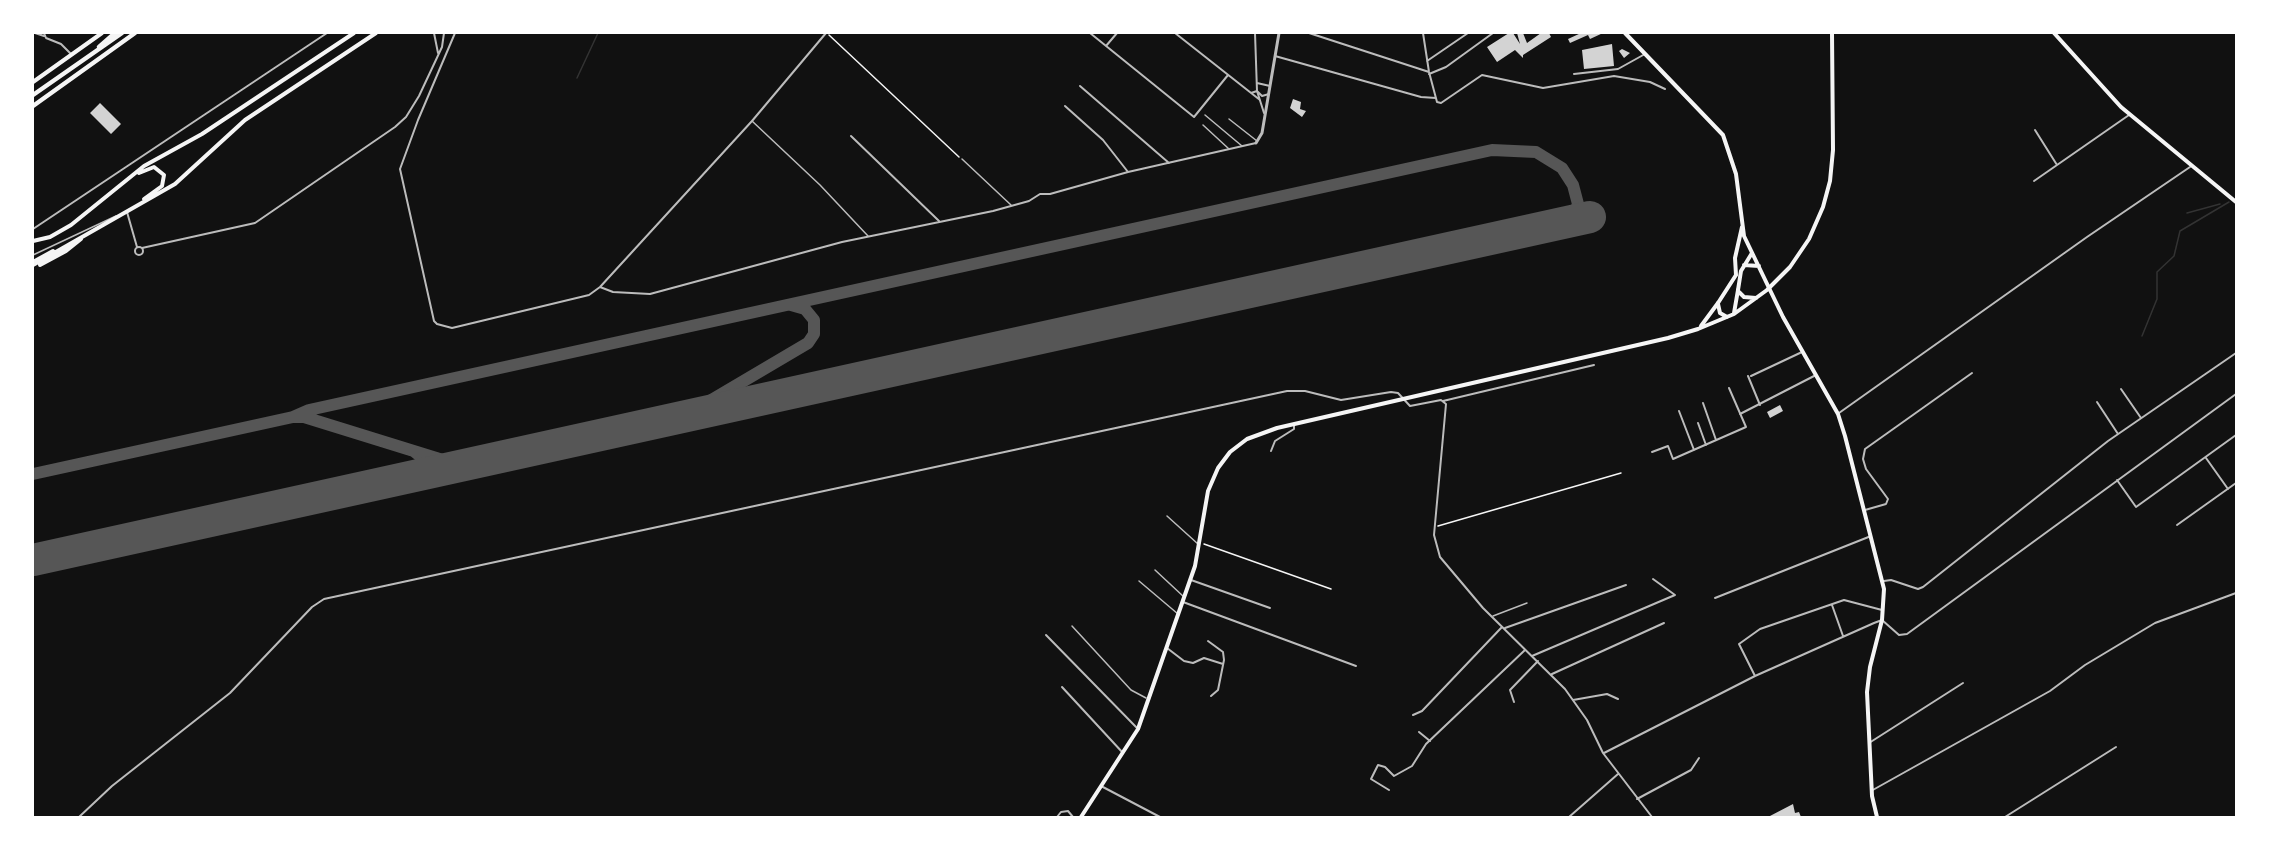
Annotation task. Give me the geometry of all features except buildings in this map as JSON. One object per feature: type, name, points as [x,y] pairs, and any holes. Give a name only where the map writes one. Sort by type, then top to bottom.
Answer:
[{"type":"highway","points":[[95,51],[115,33]]},
{"type":"highway","points":[[33,96],[122,33]]},
{"type":"highway","points":[[33,106],[135,33]]},
{"type":"highway","points":[[129,37],[142,33]]},
{"type":"main road","points":[[33,82],[102,33]]},
{"type":"main road","points":[[33,241],[50,237],[74,223],[148,163],[202,134],[354,33]]},
{"type":"main road","points":[[33,264],[49,257],[58,249],[186,175],[254,114],[376,33]]},
{"type":"main road","points":[[1625,33],[1723,135],[1736,174],[1742,226],[1751,251],[1838,414],[1883,581],[1881,620],[1870,667],[1871,791],[1877,817]]},
{"type":"main road","points":[[1081,817],[1138,729],[1190,580],[1200,544],[1209,491],[1226,456],[1247,439],[1294,423],[1698,329],[1734,314],[1767,290],[1790,267],[1809,239],[1827,195],[1834,142],[1833,33]]},
{"type":"main road","points":[[2054,33],[2129,115],[2190,167],[2236,202]]},
{"type":"main road","points":[[135,174],[154,167],[164,175],[162,186],[142,201]]},
{"type":"main road","points":[[1698,329],[1719,303],[1736,275],[1736,255],[1742,226]]},
{"type":"main road","points":[[33,264],[51,260],[89,233]]},
{"type":"main road","points":[[1736,255],[1739,250],[1751,251]]},
{"type":"main road","points":[[1734,314],[1743,266],[1751,251]]},
{"type":"main road","points":[[1743,266],[1759,266]]},
{"type":"main road","points":[[1738,290],[1744,297],[1756,298]]},
{"type":"main road","points":[[1719,303],[1720,313],[1727,317]]},
{"type":"street","points":[[35,33],[44,34],[72,54]]},
{"type":"street","points":[[33,228],[327,33]]},
{"type":"street","points":[[434,33],[438,53]]},
{"type":"street","points":[[137,247],[142,248],[242,227],[270,214],[406,117],[419,96],[442,47],[444,33]]},
{"type":"street","points":[[455,33],[416,124],[400,169],[435,321],[437,324],[452,328],[589,295],[600,287],[752,121],[826,33]]},
{"type":"street","points":[[1090,33],[1194,117],[1228,75]]},
{"type":"street","points":[[1106,46],[1117,33]]},
{"type":"street","points":[[1175,33],[1260,100]]},
{"type":"street","points":[[1255,33],[1257,91],[1265,117]]},
{"type":"street","points":[[600,287],[614,292],[650,294],[868,236],[1011,206],[1029,201],[1040,194],[1050,194],[1128,172],[1257,142],[1262,133],[1279,33]]},
{"type":"street","points":[[1309,33],[1429,73],[1438,72],[1493,33]]},
{"type":"street","points":[[1427,61],[1468,33]]},
{"type":"street","points":[[1424,34],[1429,73],[1437,100]]},
{"type":"street","points":[[1574,74],[1618,69],[1645,54]]},
{"type":"street","points":[[1275,56],[1437,100],[1448,99],[1482,75],[1543,88],[1614,76],[1650,82],[1665,89]]},
{"type":"street","points":[[1257,83],[1270,86]]},
{"type":"street","points":[[1080,86],[1169,163]]},
{"type":"street","points":[[1251,93],[1257,91]]},
{"type":"street","points":[[1257,91],[1262,96],[1269,94]]},
{"type":"street","points":[[1065,106],[1103,140],[1128,172]]},
{"type":"street","points":[[2034,181],[2129,115]]},
{"type":"street","points":[[2035,130],[2057,165]]},
{"type":"street","points":[[851,136],[939,221]]},
{"type":"street","points":[[1838,414],[2087,237],[2190,167]]},
{"type":"street","points":[[126,210],[137,254],[142,253],[142,248]]},
{"type":"street","points":[[1760,405],[1750,376],[1803,351]]},
{"type":"street","points":[[1883,581],[1892,580],[1918,589],[1923,587],[2118,434],[2236,353]]},
{"type":"street","points":[[78,817],[112,786],[230,693],[315,604],[324,599],[1287,391],[1305,391],[1341,400],[1391,392],[1398,393],[1410,406],[1443,401],[1594,365]]},
{"type":"street","points":[[1865,510],[1886,504],[1888,499],[1866,469],[1863,459],[1865,449],[1972,373]]},
{"type":"street","points":[[1740,414],[1816,375]]},
{"type":"street","points":[[1652,452],[1668,446],[1673,459],[1746,428],[1729,388]]},
{"type":"street","points":[[2121,389],[2141,418]]},
{"type":"street","points":[[1603,753],[1755,676],[1881,620],[1899,635],[1907,634],[2236,394]]},
{"type":"street","points":[[1443,401],[1447,407],[1434,542],[1440,557],[1492,617],[1552,674],[1587,720],[1603,753],[1652,817]]},
{"type":"street","points":[[2097,402],[2118,434]]},
{"type":"street","points":[[1702,403],[1716,440]]},
{"type":"street","points":[[1679,411],[1694,450]]},
{"type":"street","points":[[1271,451],[1275,441],[1294,429],[1294,423]]},
{"type":"street","points":[[1698,423],[1706,445]]},
{"type":"street","points":[[2117,480],[2136,507],[2236,435]]},
{"type":"street","points":[[2206,458],[2228,489]]},
{"type":"street","points":[[2177,525],[2236,483]]},
{"type":"street","points":[[1715,598],[1871,536]]},
{"type":"street","points":[[1532,656],[1676,595],[1653,579]]},
{"type":"street","points":[[1190,580],[1270,608]]},
{"type":"street","points":[[1413,715],[1422,711],[1503,628],[1626,585]]},
{"type":"street","points":[[1871,791],[2050,691],[2085,665],[2155,623],[2236,593]]},
{"type":"street","points":[[1184,600],[1356,666]]},
{"type":"street","points":[[1755,676],[1739,644],[1760,629],[1832,604],[1851,601],[1882,610]]},
{"type":"street","points":[[1832,604],[1843,636]]},
{"type":"street","points":[[1552,674],[1664,623]]},
{"type":"street","points":[[1046,635],[1138,729]]},
{"type":"street","points":[[1208,641],[1223,652],[1224,664],[1218,690],[1210,696]]},
{"type":"street","points":[[1167,648],[1184,661],[1193,663],[1204,658],[1224,664]]},
{"type":"street","points":[[1389,790],[1371,779],[1378,765],[1385,767],[1392,776],[1401,774],[1415,762],[1417,754],[1430,741],[1525,650]]},
{"type":"street","points":[[1514,702],[1510,690],[1538,661]]},
{"type":"street","points":[[1869,743],[1963,683]]},
{"type":"street","points":[[1062,687],[1123,753]]},
{"type":"street","points":[[1573,700],[1606,694],[1618,699]]},
{"type":"street","points":[[1419,732],[1430,741]]},
{"type":"street","points":[[2004,817],[2116,747]]},
{"type":"street","points":[[1637,799],[1691,770],[1699,758]]},
{"type":"street","points":[[1569,817],[1618,774]]},
{"type":"street","points":[[1101,786],[1160,817]]},
{"type":"street","points":[[1057,817],[1061,812],[1068,811],[1073,817]]},
{"type":"street","points":[[1645,817],[1649,814]]},
{"type":"lane","points":[[1205,115],[1243,147]]},
{"type":"lane","points":[[1229,119],[1257,142]]},
{"type":"lane","points":[[752,121],[820,185],[868,236]]},
{"type":"lane","points":[[1203,125],[1229,150]]},
{"type":"lane","points":[[962,159],[1011,206]]},
{"type":"lane","points":[[33,255],[117,216]]},
{"type":"lane","points":[[1167,516],[1195,543],[1200,544]]},
{"type":"lane","points":[[1155,570],[1184,600]]},
{"type":"lane","points":[[1139,581],[1179,615]]},
{"type":"lane","points":[[1492,617],[1527,603]]},
{"type":"lane","points":[[1072,626],[1131,690],[1149,700]]},
{"type":"path","points":[[826,33],[962,159]]},
{"type":"path","points":[[1435,527],[1621,473]]},
{"type":"path","points":[[1200,544],[1331,589]]},
{"type":"waterway","points":[[577,78],[598,33]]},
{"type":"waterway","points":[[2142,336],[2157,299],[2157,272],[2174,256],[2180,231],[2229,202]]},
{"type":"waterway","points":[[2187,213],[2220,204]]},
{"type":"taxiway","points":[[33,474],[293,417],[309,410],[1492,150],[1536,152],[1562,168],[1573,185],[1578,204],[1573,218],[1561,224]]},
{"type":"taxiway","points":[[681,418],[808,343],[814,334],[814,320],[805,309],[791,305]]},
{"type":"taxiway","points":[[294,417],[304,417],[446,461],[490,460]]},
{"type":"taxiway","points":[[412,477],[423,467],[420,456],[415,452]]},
{"type":"runway","points":[[33,560],[1590,217]]}]
